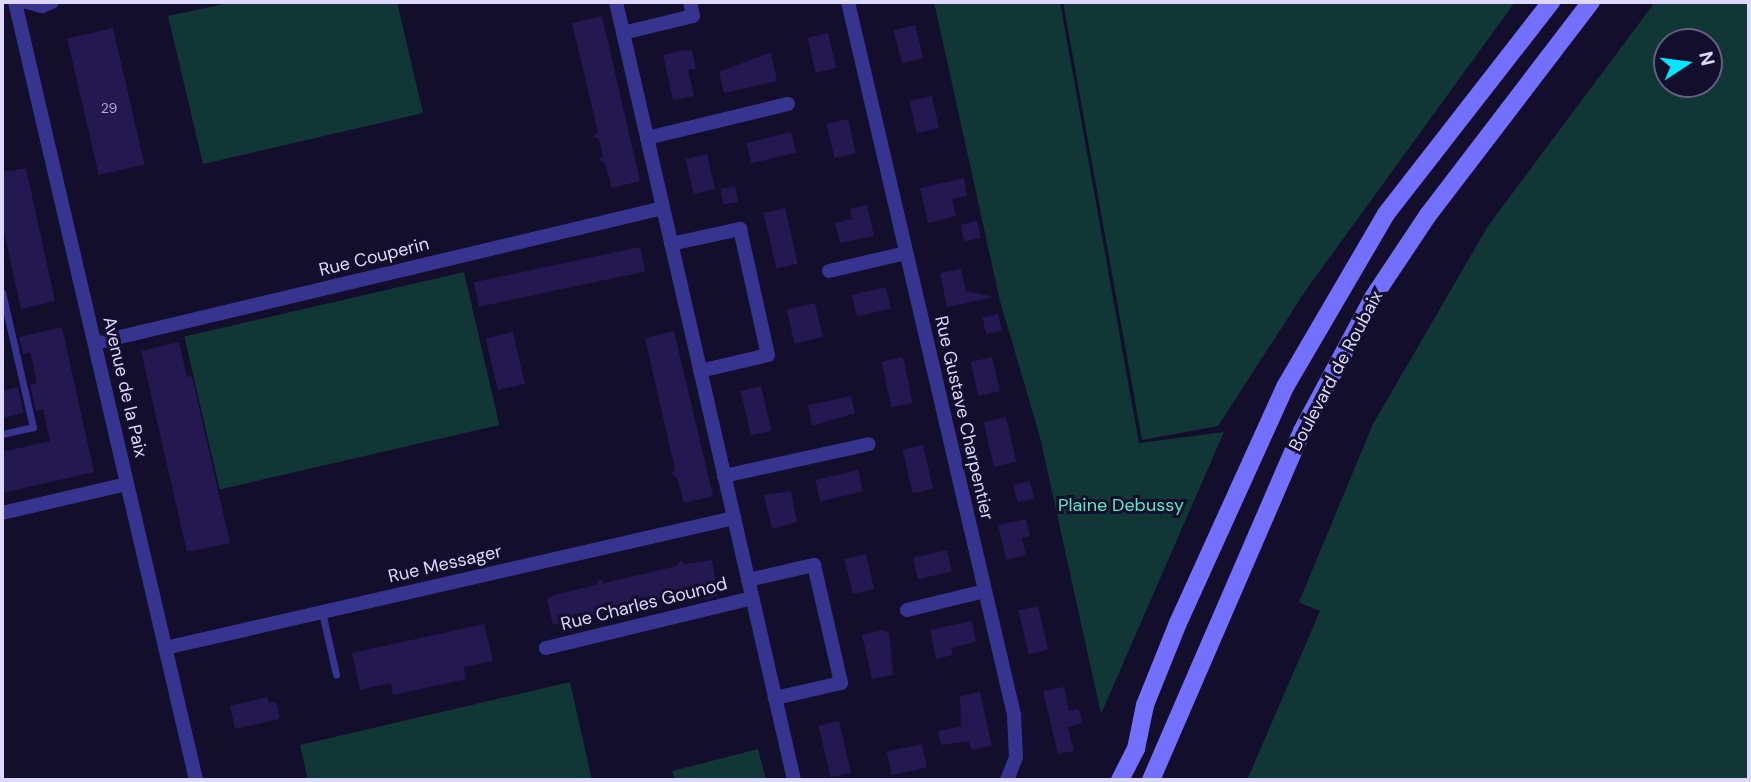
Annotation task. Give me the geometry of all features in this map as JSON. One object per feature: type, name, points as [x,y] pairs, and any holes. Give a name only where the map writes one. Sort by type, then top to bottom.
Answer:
[{"type":"main road","name":"Boulevard de Roubaix","points":[[1120,780],[1136,749],[1145,705],[1178,623],[1291,376],[1386,214],[1551,2]]},
{"type":"main road","name":"Boulevard de Roubaix","points":[[1151,780],[1302,431],[1374,296],[1428,215],[1591,2]]},
{"type":"street","name":"Avenue de la Paix","points":[[15,2],[196,780]]},
{"type":"street","points":[[27,2],[42,6],[52,2]]},
{"type":"street","points":[[616,2],[794,780]]},
{"type":"street","points":[[623,33],[693,16],[690,2]]},
{"type":"street","name":"Rue Gustave Charpentier","points":[[848,2],[1014,715],[1016,757],[1007,780]]},
{"type":"street","points":[[647,138],[788,104]]},
{"type":"street","name":"Rue Couperin","points":[[95,343],[663,208]]},
{"type":"street","points":[[671,244],[740,229],[768,355],[700,371]]},
{"type":"street","points":[[829,271],[906,253]]},
{"type":"street","points":[[724,476],[869,444]]},
{"type":"street","points":[[2,513],[127,484]]},
{"type":"street","name":"Rue Messager","points":[[165,648],[734,518]]},
{"type":"street","points":[[748,580],[814,565],[820,591],[841,683],[775,698]]},
{"type":"street","points":[[908,610],[985,591]]},
{"type":"street","name":"Rue Charles Gounod","points":[[545,648],[752,598]]},
{"type":"lane","points":[[2,292],[33,426],[2,434]]},
{"type":"lane","points":[[322,612],[336,674]]},
{"type":"green space","points":[[233,2],[397,2],[423,113],[203,164],[168,16]]},
{"type":"green space","name":"Plaine Debussy","points":[[934,2],[1060,2],[1139,443],[1224,432],[1101,714],[1040,437],[1000,301]]},
{"type":"green space","points":[[1063,2],[1515,2],[1306,290],[1218,426],[1142,440]]},
{"type":"green space","points":[[1655,2],[1749,2],[1749,780],[1247,780],[1320,611],[1299,602],[1373,424],[1488,226]]},
{"type":"green space","points":[[464,272],[499,425],[220,490],[184,337]]},
{"type":"green space","points":[[570,682],[592,780],[308,780],[300,745]]},
{"type":"green space","points":[[758,749],[766,780],[675,780],[672,771]]},
{"type":"building","points":[[602,16],[640,181],[612,188],[605,163],[599,160],[603,155],[599,139],[593,136],[598,132],[572,23]]},
{"type":"building","points":[[915,25],[923,58],[902,63],[894,30]]},
{"type":"building","points":[[113,28],[144,164],[99,175],[67,39]]},
{"type":"building","points":[[828,33],[836,68],[816,73],[808,38]]},
{"type":"building","points":[[683,50],[692,51],[696,69],[688,70],[694,96],[673,100],[663,55]]},
{"type":"building","points":[[771,52],[777,81],[724,93],[719,72]]},
{"type":"building","points":[[932,96],[939,128],[916,133],[910,101]]},
{"type":"building","points":[[848,119],[856,153],[834,158],[827,124]]},
{"type":"building","points":[[791,132],[796,152],[751,164],[746,143]]},
{"type":"building","points":[[707,154],[715,189],[694,194],[686,159]]},
{"type":"building","points":[[26,168],[55,301],[21,309],[2,223],[2,172]]},
{"type":"building","points":[[964,178],[967,196],[952,199],[956,216],[928,223],[920,188]]},
{"type":"building","points":[[735,186],[738,202],[723,205],[720,189]]},
{"type":"building","points":[[867,205],[874,236],[840,243],[835,223],[852,219],[850,209]]},
{"type":"building","points":[[785,208],[798,264],[776,268],[764,213]]},
{"type":"building","points":[[977,221],[981,238],[964,241],[960,225]]},
{"type":"building","points":[[640,247],[645,271],[479,307],[474,282]]},
{"type":"building","points":[[961,269],[966,291],[994,297],[947,307],[940,273]]},
{"type":"building","points":[[886,287],[891,308],[857,316],[852,295]]},
{"type":"building","points":[[815,303],[823,337],[795,344],[787,310]]},
{"type":"building","points":[[998,314],[1002,331],[986,334],[982,318]]},
{"type":"building","points":[[62,327],[94,472],[2,493],[2,452],[50,441],[43,409],[36,411],[30,385],[37,383],[30,352],[23,354],[19,337]]},
{"type":"building","points":[[674,331],[713,496],[684,503],[677,478],[671,474],[675,470],[645,338]]},
{"type":"building","points":[[513,332],[525,384],[498,390],[486,338]]},
{"type":"building","points":[[179,342],[187,377],[192,376],[230,543],[187,552],[141,351]]},
{"type":"building","points":[[903,357],[913,403],[891,408],[881,362]]},
{"type":"building","points":[[992,357],[1000,391],[978,396],[971,362]]},
{"type":"building","points":[[761,386],[771,431],[751,436],[741,391]]},
{"type":"building","points":[[18,387],[24,413],[2,418],[2,391]]},
{"type":"building","points":[[851,396],[855,413],[812,426],[808,405]]},
{"type":"building","points":[[1006,417],[1016,462],[994,467],[984,422]]},
{"type":"building","points":[[923,445],[933,489],[913,494],[903,450]]},
{"type":"building","points":[[858,470],[863,491],[820,501],[815,480]]},
{"type":"building","points":[[1030,481],[1034,499],[1017,502],[1013,485]]},
{"type":"building","points":[[791,491],[797,522],[772,529],[764,495]]},
{"type":"building","points":[[1026,519],[1030,536],[1022,538],[1026,555],[1006,560],[998,525]]},
{"type":"building","points":[[947,550],[952,571],[918,579],[913,558]]},
{"type":"building","points":[[866,554],[874,589],[853,594],[845,559]]},
{"type":"building","points":[[680,560],[685,564],[712,560],[718,596],[705,599],[703,590],[553,625],[547,599],[554,595],[596,585],[600,579],[604,583],[677,566]]},
{"type":"building","points":[[1038,606],[1048,650],[1029,654],[1019,610]]},
{"type":"building","points":[[972,621],[976,642],[951,648],[953,655],[936,659],[930,630]]},
{"type":"building","points":[[484,624],[493,661],[464,667],[466,679],[393,695],[391,683],[360,690],[352,653]]},
{"type":"building","points":[[883,630],[889,633],[893,675],[872,679],[862,635]]},
{"type":"building","points":[[1064,687],[1069,711],[1079,709],[1082,723],[1068,727],[1074,751],[1058,754],[1043,691]]},
{"type":"building","points":[[980,692],[992,746],[971,750],[969,741],[941,745],[938,731],[961,726],[960,696]]},
{"type":"building","points":[[267,697],[269,703],[276,702],[280,719],[235,729],[230,706]]},
{"type":"building","points":[[839,721],[851,773],[830,777],[819,726]]},
{"type":"building","points":[[922,744],[927,767],[892,775],[887,751]]}]
